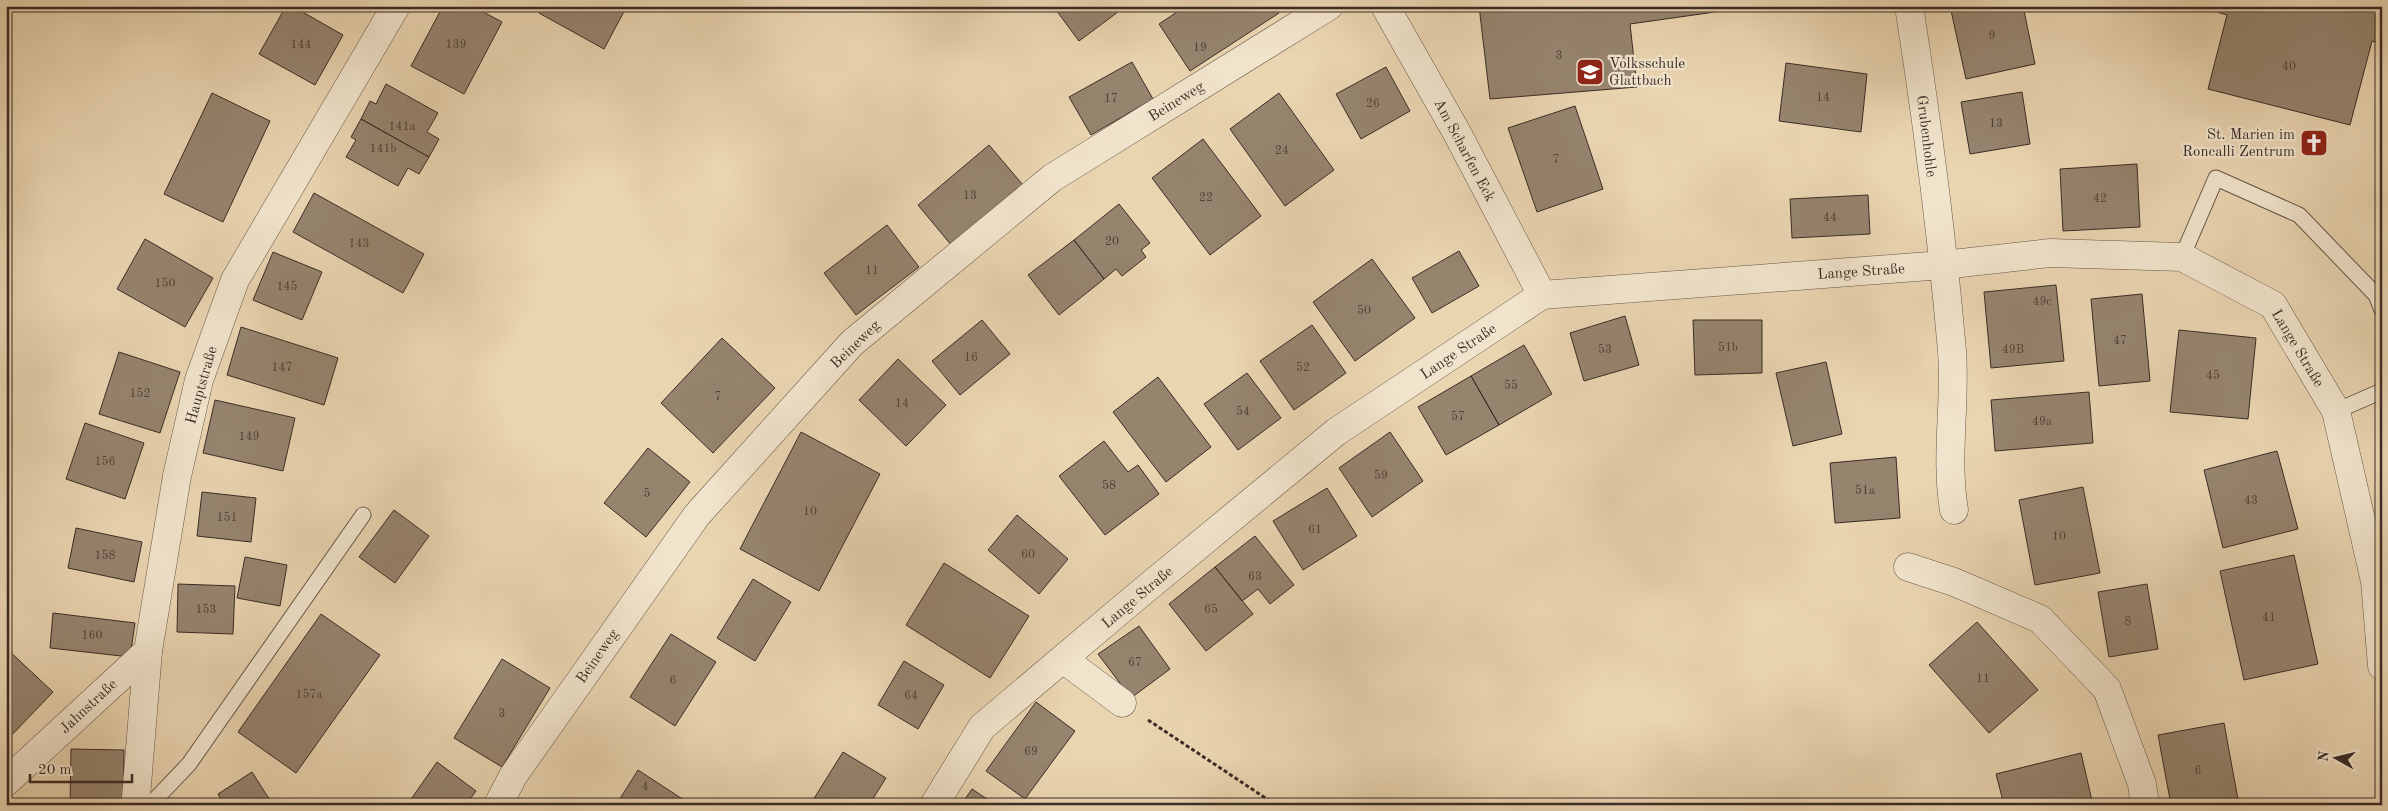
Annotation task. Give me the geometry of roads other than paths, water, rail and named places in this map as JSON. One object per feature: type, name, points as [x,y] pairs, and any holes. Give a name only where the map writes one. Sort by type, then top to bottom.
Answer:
[{"type":"street","name":"Hauptstraße","points":[[140,805],[136,797],[148,651],[179,466],[199,380],[235,280],[396,6]]},
{"type":"street","name":"Beineweg","points":[[498,805],[512,776],[697,515],[852,343],[1052,178],[1329,6]]},
{"type":"street","name":"Am Scharfen Eck","points":[[1385,6],[1457,133],[1542,295]]},
{"type":"street","name":"Grubenhohle","points":[[1909,6],[1943,265]]},
{"type":"street","name":"Lange Straße","points":[[934,805],[982,727],[1336,432],[1542,295],[1943,265],[2050,253],[2182,257],[2273,305],[2336,411],[2376,581],[2382,666]]},
{"type":"street","points":[[1943,265],[1952,354],[1950,485],[1954,510]]},
{"type":"street","points":[[1908,567],[1954,582],[2040,619],[2106,689],[2142,784],[2145,805]]},
{"type":"street","name":"Jahnstraße","points":[[6,782],[148,651]]},
{"type":"street","points":[[1062,660],[1122,703]]},
{"type":"lane","points":[[2182,257],[2216,178],[2298,215],[2376,295],[2382,310]]},
{"type":"lane","points":[[2336,411],[2382,391]]},
{"type":"lane","points":[[150,805],[189,764],[363,515]]},
{"type":"place","name":"Volksschule Glattbach","points":[[1590,72]]},
{"type":"place","name":"St. Marien im Roncalli Zentrum","points":[[2314,143]]}]
